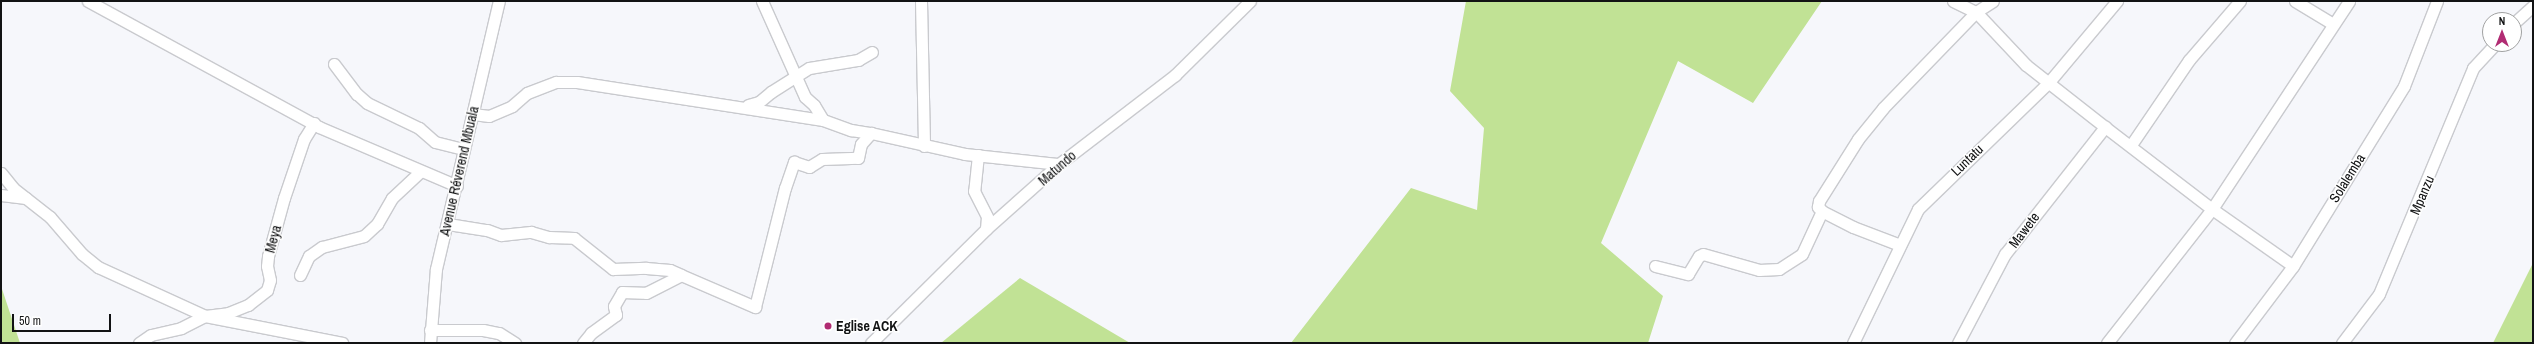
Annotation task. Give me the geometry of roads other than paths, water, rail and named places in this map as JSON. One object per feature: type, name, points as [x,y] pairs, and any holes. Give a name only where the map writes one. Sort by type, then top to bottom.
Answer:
[{"type":"street","points":[[88,1],[314,123],[420,172],[456,186]]},
{"type":"street","name":"Avenue Réverend Mbuala","points":[[430,343],[433,286],[499,1]]},
{"type":"street","points":[[762,1],[805,97],[814,105],[823,120]]},
{"type":"street","points":[[921,1],[924,146]]},
{"type":"street","name":"Matundo","points":[[872,343],[986,229],[1059,164],[1175,76],[1250,1]]},
{"type":"street","points":[[1953,1],[1976,12],[2008,48],[2105,127],[2131,145],[2212,209],[2294,266]]},
{"type":"street","points":[[1900,245],[1853,227],[1822,211],[1818,207],[1819,201],[1858,139],[1883,108],[1976,12],[1993,1]]},
{"type":"street","name":"Luntatu","points":[[1853,343],[1918,209],[2048,82],[2118,1]]},
{"type":"street","points":[[2131,145],[2189,60],[2240,1]]},
{"type":"street","points":[[2295,1],[2333,24]]},
{"type":"street","points":[[2107,343],[2212,209],[2349,1]]},
{"type":"street","name":"Solalemba","points":[[2235,343],[2294,266],[2404,86],[2437,1]]},
{"type":"street","points":[[2522,16],[2533,6]]},
{"type":"street","points":[[745,106],[759,102],[809,68],[858,60],[872,52]]},
{"type":"street","name":"Mpanzu","points":[[2342,343],[2379,294],[2473,68],[2488,52]]},
{"type":"street","points":[[334,64],[356,94],[368,102],[419,128],[435,142],[464,149]]},
{"type":"street","points":[[472,114],[489,116],[512,106],[528,93],[556,82],[577,82],[745,106],[823,120],[850,130],[871,133],[924,146],[978,155],[1059,164]]},
{"type":"street","name":"Meya","points":[[139,343],[156,333],[181,328],[205,316],[228,313],[248,305],[267,290],[270,280],[267,266],[268,256],[284,198],[304,139],[314,123]]},
{"type":"street","name":"Mawete","points":[[1958,343],[2005,254],[2105,127]]},
{"type":"street","points":[[448,224],[487,230],[506,236],[530,232],[549,237],[574,238],[614,269],[654,269],[681,275],[755,307],[785,188],[794,162],[809,167],[822,159],[858,158],[861,144],[871,133]]},
{"type":"street","points":[[978,155],[974,192],[987,217],[986,229]]},
{"type":"street","points":[[300,275],[309,256],[322,247],[364,236],[377,224],[392,198],[420,172]]},
{"type":"street","points":[[1,173],[13,188],[29,198],[50,217],[82,254],[98,267],[205,316],[342,343]]},
{"type":"street","points":[[1,195],[29,198]]},
{"type":"street","points":[[1655,266],[1688,274],[1699,256],[1703,254],[1758,270],[1779,269],[1802,254],[1822,211]]},
{"type":"street","points":[[583,343],[591,333],[616,314],[614,306],[622,292],[646,293],[681,275]]},
{"type":"street","points":[[430,330],[483,330],[499,333],[516,343]]},
{"type":"place","name":"Eglise ACK","points":[[828,326]]}]
